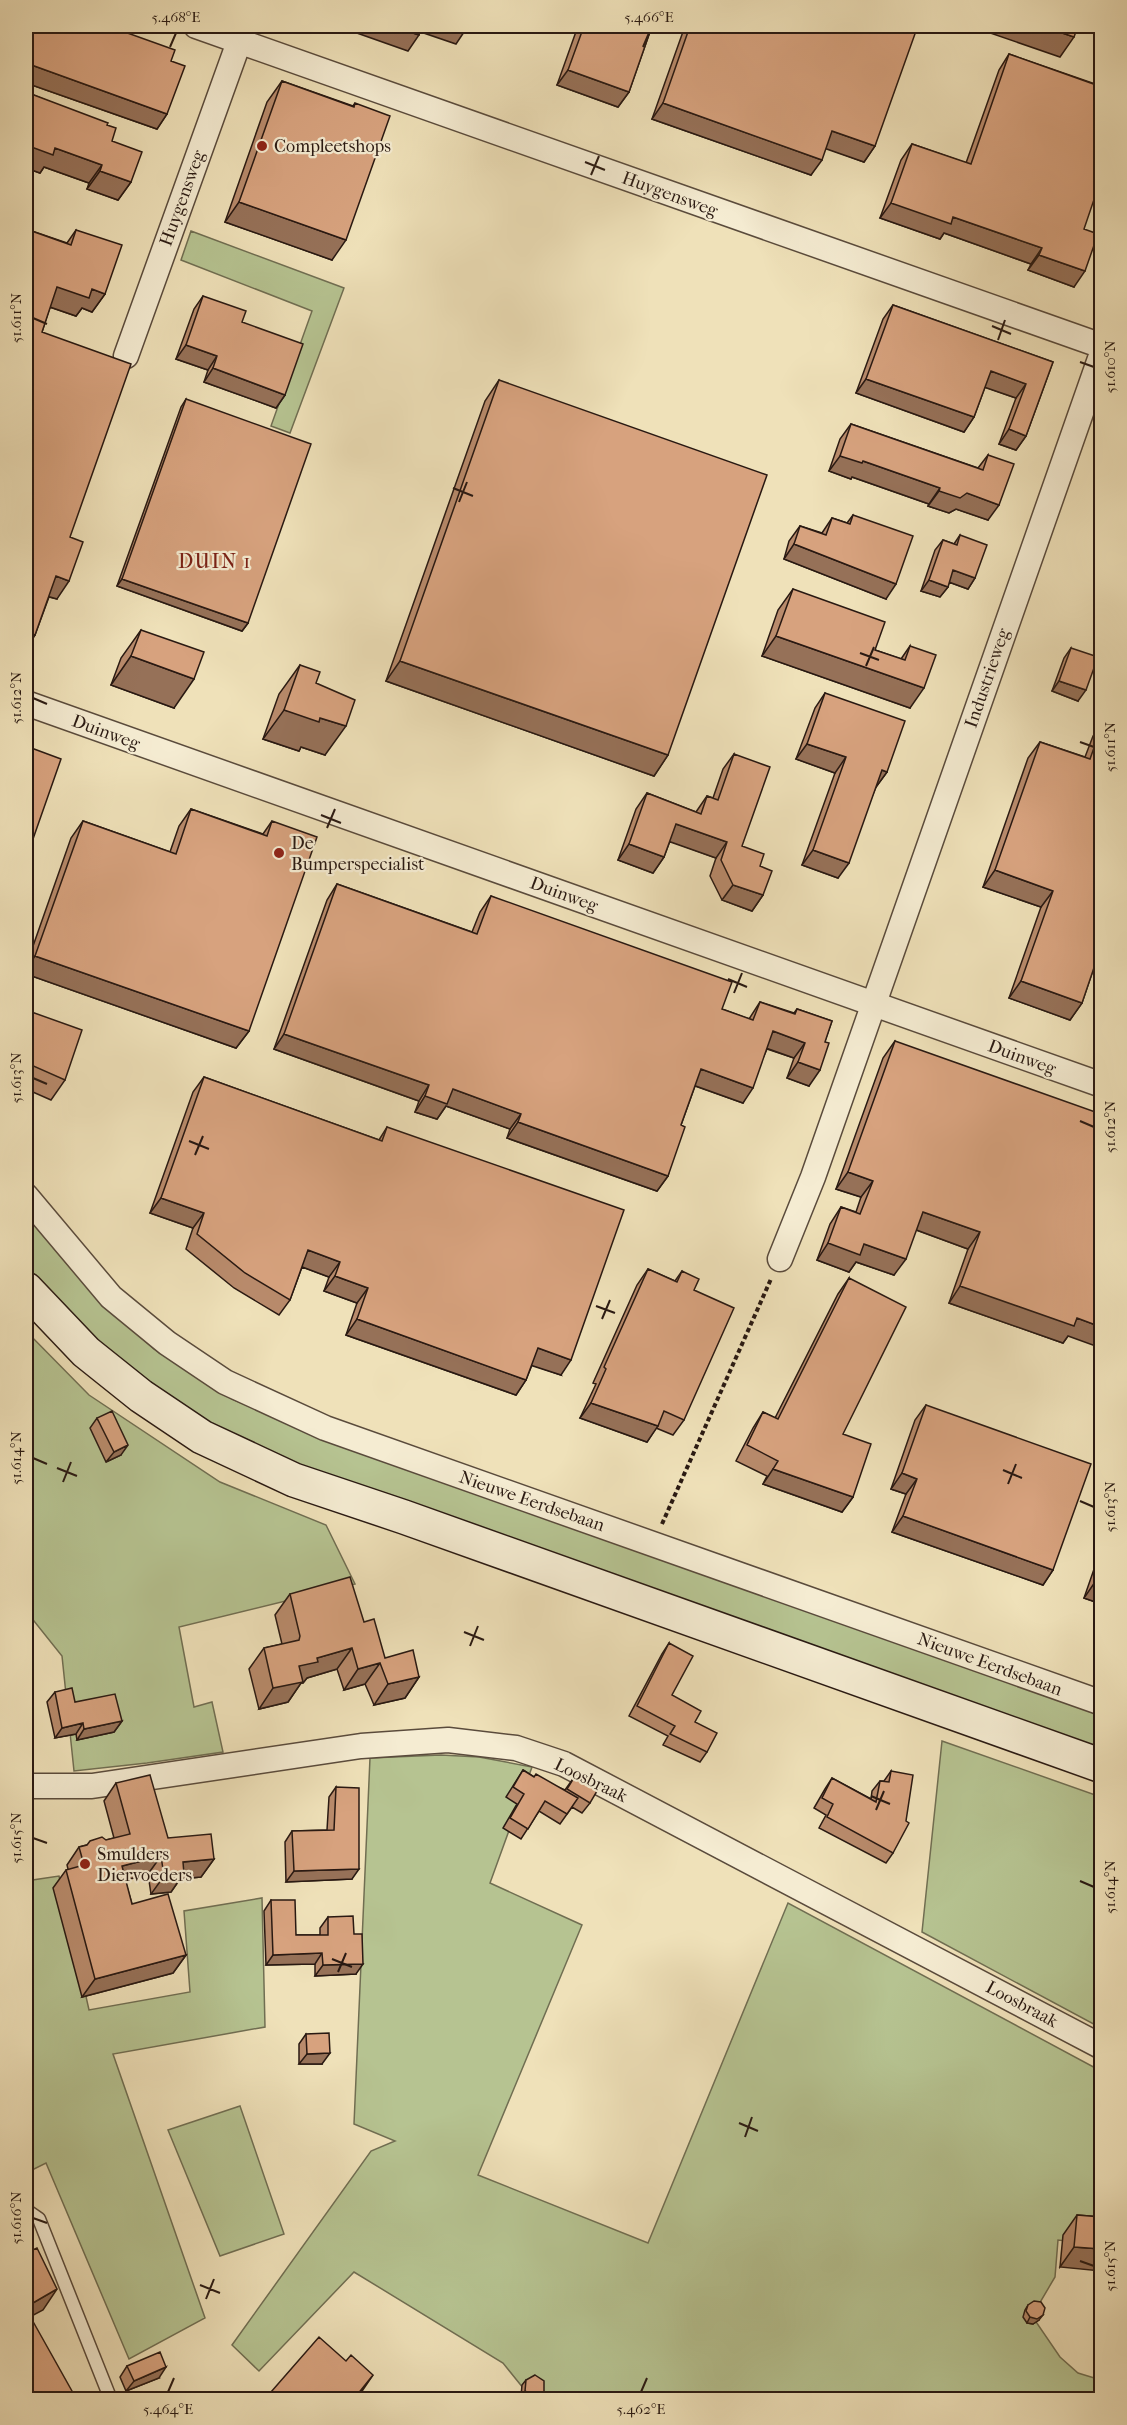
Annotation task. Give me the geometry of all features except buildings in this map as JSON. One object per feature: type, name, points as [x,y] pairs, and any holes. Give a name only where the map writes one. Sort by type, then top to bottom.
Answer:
[{"type":"main road","points":[[26,1289],[86,1352],[141,1396],[202,1437],[294,1480],[416,1521],[1101,1766]]},
{"type":"street","name":"Huygensweg","points":[[196,26],[242,33],[1101,346]]},
{"type":"street","name":"Huygensweg","points":[[126,356],[242,33]]},
{"type":"street","name":"Industrieweg","points":[[780,1259],[813,1177],[1101,353]]},
{"type":"street","name":"Duinweg","points":[[26,703],[1101,1085]]},
{"type":"street","name":"Nieuwe Eerdsebaan","points":[[26,1196],[111,1297],[167,1343],[225,1382],[325,1428],[1101,1703]]},
{"type":"street","name":"Loosbraak","points":[[26,1786],[92,1786],[361,1746],[448,1740],[516,1748],[564,1764],[1101,2047]]},
{"type":"lane","points":[[26,2210],[39,2218],[111,2400]]},
{"type":"path","points":[[653,1544],[780,1259]]},
{"type":"green space","points":[[191,231],[344,288],[290,433],[271,426],[312,311],[181,260]]},
{"type":"green space","points":[[26,1215],[95,1296],[154,1349],[232,1399],[339,1444],[1101,1713],[1101,1754],[341,1484],[190,1415],[130,1373],[39,1288],[26,1273]]},
{"type":"green space","points":[[26,1331],[89,1395],[220,1482],[326,1525],[355,1584],[179,1627],[194,1707],[212,1702],[223,1752],[74,1771],[62,1656],[26,1611]]},
{"type":"green space","points":[[942,1741],[1101,1797],[1101,2028],[922,1932]]},
{"type":"green space","points":[[441,1755],[479,1757],[532,1767],[490,1883],[582,1925],[478,2175],[648,2243],[788,1903],[1101,2071],[1101,2245],[1058,2240],[1055,2277],[1032,2316],[1060,2357],[1078,2373],[1101,2380],[1101,2399],[532,2399],[503,2363],[354,2272],[259,2371],[232,2345],[371,2151],[395,2141],[354,2124],[370,1758]]},
{"type":"green space","points":[[59,1876],[89,2010],[190,1992],[184,1911],[262,1898],[265,2027],[113,2054],[205,2318],[129,2359],[46,2163],[26,2173],[26,1881]]},
{"type":"green space","points":[[240,2106],[284,2234],[220,2256],[168,2130]]},
{"type":"place","name":"Compleetshops","points":[[262,146]]},
{"type":"place","name":"De Bumperspecialist","points":[[279,853]]},
{"type":"place","name":"Smulders Diervoeders","points":[[85,1864]]},
{"type":"district","name":"DUIN 1","points":[[215,561]]}]
